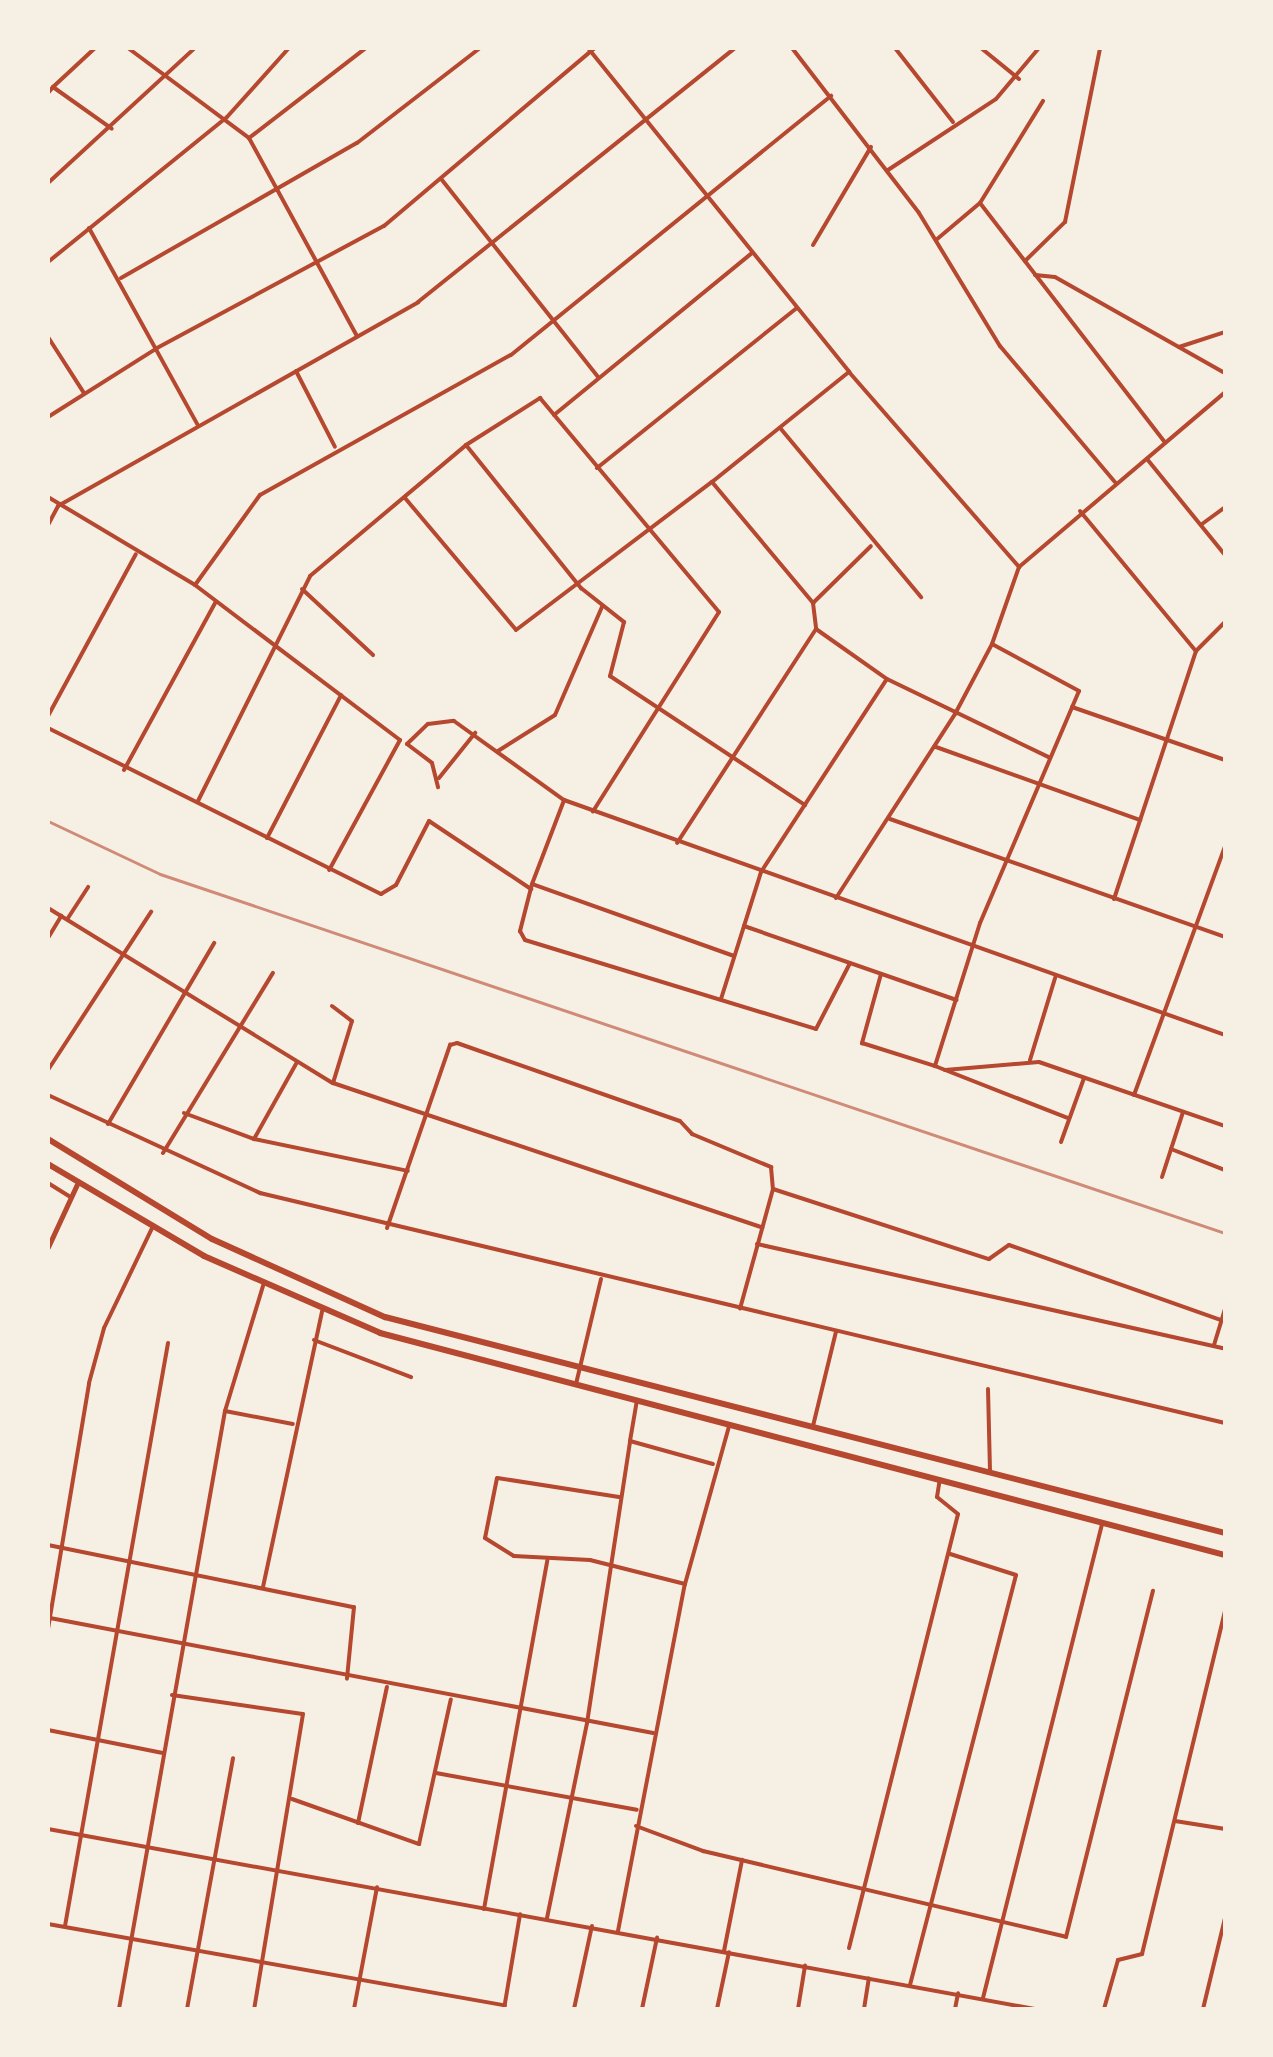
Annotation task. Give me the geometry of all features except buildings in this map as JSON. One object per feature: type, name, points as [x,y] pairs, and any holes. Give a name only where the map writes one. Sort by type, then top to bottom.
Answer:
[{"type":"main road","points":[[48,1139],[212,1239],[325,1293],[580,1369],[1225,1533]]},
{"type":"main road","points":[[48,1164],[263,1286],[322,1311],[576,1384],[940,1477],[1225,1555]]},
{"type":"street","points":[[48,93],[95,48]]},
{"type":"street","points":[[128,48],[227,117],[249,138],[278,188],[314,264],[357,336]]},
{"type":"street","points":[[48,183],[112,129],[195,48]]},
{"type":"street","points":[[48,262],[227,117],[289,48]]},
{"type":"street","points":[[249,138],[366,48]]},
{"type":"street","points":[[121,278],[357,143],[480,48]]},
{"type":"street","points":[[48,525],[58,506],[197,424],[357,336],[493,249],[642,122],[735,48]]},
{"type":"street","points":[[792,48],[888,170],[936,240],[1000,346],[1115,482]]},
{"type":"street","points":[[796,54],[804,48]]},
{"type":"street","points":[[905,48],[897,50],[953,122]]},
{"type":"street","points":[[981,48],[1019,79]]},
{"type":"street","points":[[888,170],[1019,79],[1039,48]]},
{"type":"street","points":[[1025,261],[1065,222],[1100,48]]},
{"type":"street","points":[[48,417],[157,348],[384,226],[442,180],[591,49],[642,122],[849,372],[1019,567]]},
{"type":"street","points":[[53,87],[112,129]]},
{"type":"street","points":[[195,585],[252,501],[335,447],[502,361],[707,199],[831,96]]},
{"type":"street","points":[[936,240],[980,203],[1043,101]]},
{"type":"street","points":[[813,245],[871,147]]},
{"type":"street","points":[[442,180],[493,249],[598,377]]},
{"type":"street","points":[[980,203],[1165,442]]},
{"type":"street","points":[[89,228],[121,278],[197,424]]},
{"type":"street","points":[[554,415],[752,253]]},
{"type":"street","points":[[1035,275],[1055,277],[1225,373]]},
{"type":"street","points":[[597,468],[797,308]]},
{"type":"street","points":[[1179,347],[1225,332]]},
{"type":"street","points":[[48,337],[84,393]]},
{"type":"street","points":[[295,370],[335,447]]},
{"type":"street","points":[[405,498],[516,630],[581,588],[647,530],[781,429],[849,372]]},
{"type":"street","points":[[836,898],[890,819],[955,714],[992,644],[1019,567],[1080,511],[1225,392]]},
{"type":"street","points":[[198,801],[302,589],[466,445],[534,399],[554,415],[647,530],[719,612],[593,811]]},
{"type":"street","points":[[781,429],[872,545],[921,597]]},
{"type":"street","points":[[466,445],[581,588],[626,626],[608,672],[730,759],[805,805]]},
{"type":"street","points":[[1147,459],[1225,555]]},
{"type":"street","points":[[677,843],[816,629],[813,603],[712,482]]},
{"type":"street","points":[[48,497],[136,554],[195,585],[407,744],[439,778]]},
{"type":"street","points":[[1202,524],[1225,507]]},
{"type":"street","points":[[1080,511],[1196,651]]},
{"type":"street","points":[[813,603],[872,545]]},
{"type":"street","points":[[48,716],[136,554]]},
{"type":"street","points":[[302,589],[373,655]]},
{"type":"street","points":[[124,770],[216,601]]},
{"type":"street","points":[[498,751],[555,715],[602,607]]},
{"type":"street","points":[[1114,899],[1196,651],[1225,622]]},
{"type":"street","points":[[816,629],[887,679],[1048,757]]},
{"type":"street","points":[[935,1066],[1006,860],[1078,687],[992,644]]},
{"type":"street","points":[[721,999],[761,872],[887,679]]},
{"type":"street","points":[[267,838],[341,694]]},
{"type":"street","points":[[1072,707],[1225,760]]},
{"type":"street","points":[[407,744],[443,717],[475,733],[564,800],[975,950],[1225,1035]]},
{"type":"street","points":[[48,728],[124,770],[198,801],[329,870],[390,892],[432,821],[532,886],[734,956]]},
{"type":"street","points":[[438,787],[439,778],[475,733]]},
{"type":"street","points":[[329,870],[400,740]]},
{"type":"street","points":[[936,747],[1140,820]]},
{"type":"street","points":[[564,800],[532,886],[525,940],[816,1029],[850,963]]},
{"type":"street","points":[[890,819],[1225,937]]},
{"type":"street","points":[[1134,1095],[1225,846]]},
{"type":"street","points":[[68,918],[88,887]]},
{"type":"street","points":[[48,908],[296,1064],[333,1083],[762,1227]]},
{"type":"street","points":[[48,1070],[151,912]]},
{"type":"street","points":[[48,938],[62,915]]},
{"type":"street","points":[[744,926],[956,1000]]},
{"type":"street","points":[[108,1124],[181,990],[214,943]]},
{"type":"street","points":[[163,1153],[184,1113],[273,973]]},
{"type":"street","points":[[881,974],[862,1043],[935,1066],[1068,1118]]},
{"type":"street","points":[[1030,1060],[1055,977]]},
{"type":"street","points":[[332,1006],[352,1021],[333,1083]]},
{"type":"street","points":[[387,1228],[450,1045],[457,1043],[680,1121],[692,1134],[771,1167],[773,1189],[740,1309]]},
{"type":"street","points":[[944,1070],[1030,1060],[1225,1126]]},
{"type":"street","points":[[254,1139],[296,1064]]},
{"type":"street","points":[[1061,1142],[1084,1078]]},
{"type":"street","points":[[48,1095],[163,1153],[255,1192],[387,1228],[601,1279],[1225,1423]]},
{"type":"street","points":[[1162,1177],[1183,1112]]},
{"type":"street","points":[[184,1113],[254,1139],[408,1171]]},
{"type":"street","points":[[1171,1149],[1225,1170]]},
{"type":"street","points":[[48,1247],[78,1182]]},
{"type":"street","points":[[48,1183],[70,1197]]},
{"type":"street","points":[[773,1189],[989,1259],[1009,1245],[1221,1320]]},
{"type":"street","points":[[48,1629],[104,1328],[153,1226]]},
{"type":"street","points":[[757,1244],[1225,1349]]},
{"type":"street","points":[[576,1384],[601,1279]]},
{"type":"street","points":[[119,2009],[172,1695],[225,1411],[263,1286]]},
{"type":"street","points":[[1214,1346],[1225,1309]]},
{"type":"street","points":[[263,1587],[294,1424],[322,1311]]},
{"type":"street","points":[[813,1428],[836,1332]]},
{"type":"street","points":[[314,1340],[411,1377]]},
{"type":"street","points":[[65,1926],[95,1740],[168,1343]]},
{"type":"street","points":[[988,1389],[990,1473]]},
{"type":"street","points":[[547,1918],[587,1723],[612,1570],[619,1497],[637,1400]]},
{"type":"street","points":[[225,1411],[294,1424]]},
{"type":"street","points":[[618,1931],[637,1810],[685,1584],[713,1464],[730,1423]]},
{"type":"street","points":[[630,1441],[713,1464]]},
{"type":"street","points":[[849,1948],[950,1554],[958,1511],[937,1497],[940,1477]]},
{"type":"street","points":[[619,1497],[492,1481],[485,1538],[514,1556],[547,1561],[590,1560],[612,1570],[685,1584]]},
{"type":"street","points":[[983,1998],[999,1922],[1102,1521]]},
{"type":"street","points":[[48,1545],[354,1607],[347,1679]]},
{"type":"street","points":[[910,1985],[1016,1575],[950,1554]]},
{"type":"street","points":[[484,1909],[547,1561]]},
{"type":"street","points":[[636,1826],[742,1860],[999,1922],[1068,1934],[1153,1591]]},
{"type":"street","points":[[1104,2009],[1118,1960],[1142,1954],[1225,1610]]},
{"type":"street","points":[[50,1618],[387,1687],[653,1733]]},
{"type":"street","points":[[358,1823],[387,1687]]},
{"type":"street","points":[[172,1695],[303,1714],[292,1799],[254,2009]]},
{"type":"street","points":[[292,1799],[419,1844],[451,1699]]},
{"type":"street","points":[[48,1730],[163,1753]]},
{"type":"street","points":[[187,2009],[233,1758]]},
{"type":"street","points":[[436,1773],[637,1810]]},
{"type":"street","points":[[1175,1821],[1225,1829]]},
{"type":"street","points":[[48,1829],[214,1856],[484,1909],[592,1926],[1035,2009]]},
{"type":"street","points":[[717,2009],[742,1860]]},
{"type":"street","points":[[354,2009],[377,1887]]},
{"type":"street","points":[[48,1924],[504,2007],[520,1914]]},
{"type":"street","points":[[1203,2009],[1225,1918]]},
{"type":"street","points":[[574,2009],[592,1926]]},
{"type":"street","points":[[642,2009],[657,1938]]},
{"type":"street","points":[[798,2009],[805,1966]]},
{"type":"street","points":[[864,2009],[869,1978]]},
{"type":"street","points":[[955,2009],[958,1993]]},
{"type":"railway","points":[[48,821],[160,874],[1225,1233]]}]
